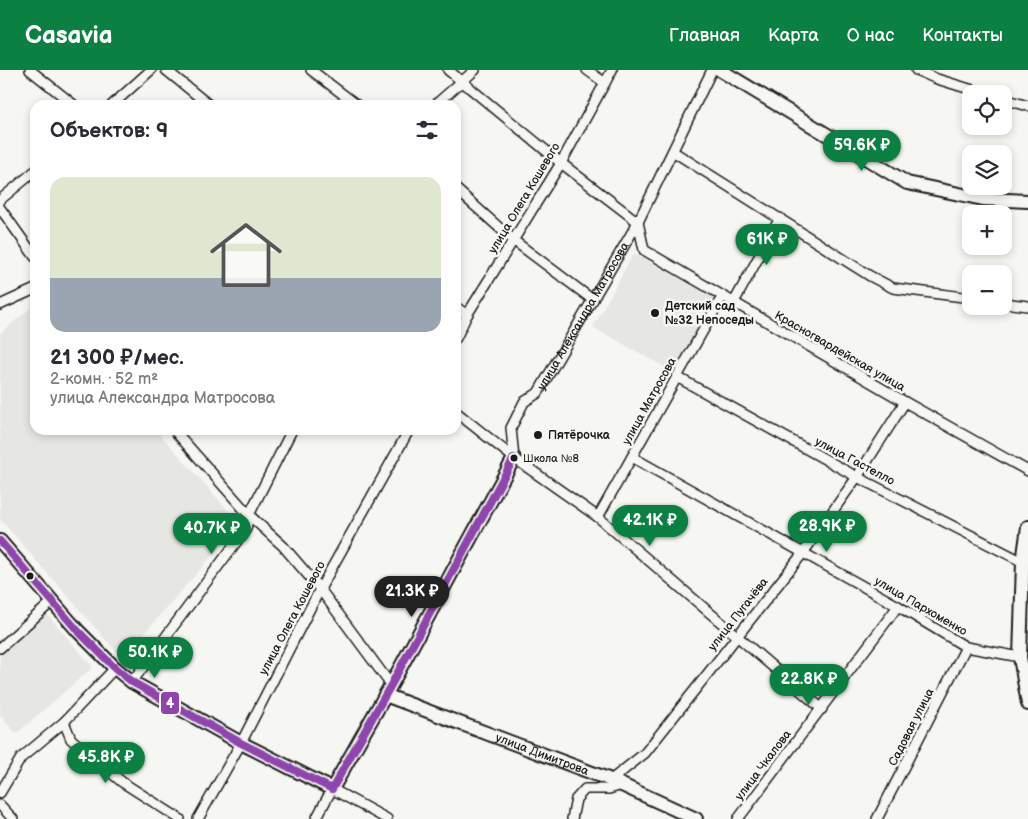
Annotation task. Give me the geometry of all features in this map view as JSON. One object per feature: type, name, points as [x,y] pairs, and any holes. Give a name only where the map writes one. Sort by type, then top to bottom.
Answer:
[{"type":"street","points":[[30,70],[68,100]]},
{"type":"street","points":[[118,100],[151,70]]},
{"type":"street","points":[[166,70],[203,100]]},
{"type":"street","points":[[311,70],[350,100]]},
{"type":"street","points":[[448,70],[561,163],[638,222]]},
{"type":"street","points":[[441,100],[475,70]]},
{"type":"street","points":[[587,70],[605,83]]},
{"type":"street","name":"улица Олега Кошевого","points":[[461,328],[561,163],[612,70]]},
{"type":"street","name":"улица Александра Матросова","points":[[514,458],[511,428],[524,402],[538,393],[638,222],[674,152],[712,70]]},
{"type":"street","points":[[720,70],[907,183],[984,199],[1028,201]]},
{"type":"street","points":[[916,70],[962,87]]},
{"type":"street","points":[[1012,101],[1028,106]]},
{"type":"street","points":[[674,152],[870,276],[893,288],[962,297]]},
{"type":"street","points":[[0,200],[30,175]]},
{"type":"street","points":[[461,193],[513,240],[593,300]]},
{"type":"street","points":[[0,208],[30,250]]},
{"type":"street","points":[[733,304],[780,218]]},
{"type":"street","name":"Красногвардейская улица","points":[[638,222],[644,250],[733,304],[1028,471]]},
{"type":"street","points":[[0,305],[30,291]]},
{"type":"street","name":"улица Матросова","points":[[598,517],[722,297]]},
{"type":"street","points":[[1012,304],[1028,306]]},
{"type":"street","points":[[461,310],[467,315]]},
{"type":"street","name":"улица Гастелло","points":[[676,377],[857,477],[1023,562]]},
{"type":"street","name":"улица Пугачёва","points":[[617,782],[645,753],[803,553],[857,477],[905,402]]},
{"type":"street","points":[[461,416],[514,458],[598,517],[822,709]]},
{"type":"street","points":[[178,435],[249,515],[283,546],[320,589],[388,690]]},
{"type":"street","points":[[132,682],[246,529],[249,515],[289,435]]},
{"type":"street","name":"улица Олега Кошевого","points":[[198,819],[241,743],[320,589],[407,435]]},
{"type":"street","name":"улица Пархоменко","points":[[632,457],[898,606],[966,647],[1020,657]]},
{"type":"street","points":[[316,819],[514,458]]},
{"type":"street","points":[[1028,527],[1023,562],[1020,657],[1028,704]]},
{"type":"street","points":[[0,541],[78,631],[132,682],[241,743],[387,819]]},
{"type":"street","points":[[0,648],[53,601]]},
{"type":"street","name":"улица Чкалова","points":[[738,819],[898,606]]},
{"type":"street","name":"Садовая улица","points":[[877,819],[966,647]]},
{"type":"street","points":[[0,793],[21,758],[64,722],[115,668]]},
{"type":"street","name":"улица Димитрова","points":[[388,690],[617,782],[696,819]]},
{"type":"street","points":[[64,722],[71,738],[122,782],[180,819]]},
{"type":"street","points":[[572,819],[576,799],[585,789],[609,789],[617,782]]},
{"type":"street","points":[[0,805],[13,819]]},
{"type":"shaded area","name":"Детский сад №32 Непоседы","points":[[634,253],[716,299],[675,373],[593,327]]},
{"type":"shaded area","points":[[30,308],[30,435],[160,435],[240,524],[125,655],[120,656],[0,519],[0,334]]},
{"type":"shaded area","points":[[46,613],[93,667],[16,734],[0,715],[0,653]]},
{"type":"transit line","name":"4","points":[[0,541],[78,631],[132,682],[241,743],[332,789],[391,685],[514,458]]},
{"type":"place","name":"Детский сад №32 Непоседы","points":[[655,313]]},
{"type":"place","name":"Пятёрочка","points":[[538,435]]},
{"type":"place","name":"Школа №8","points":[[514,458]]}]
